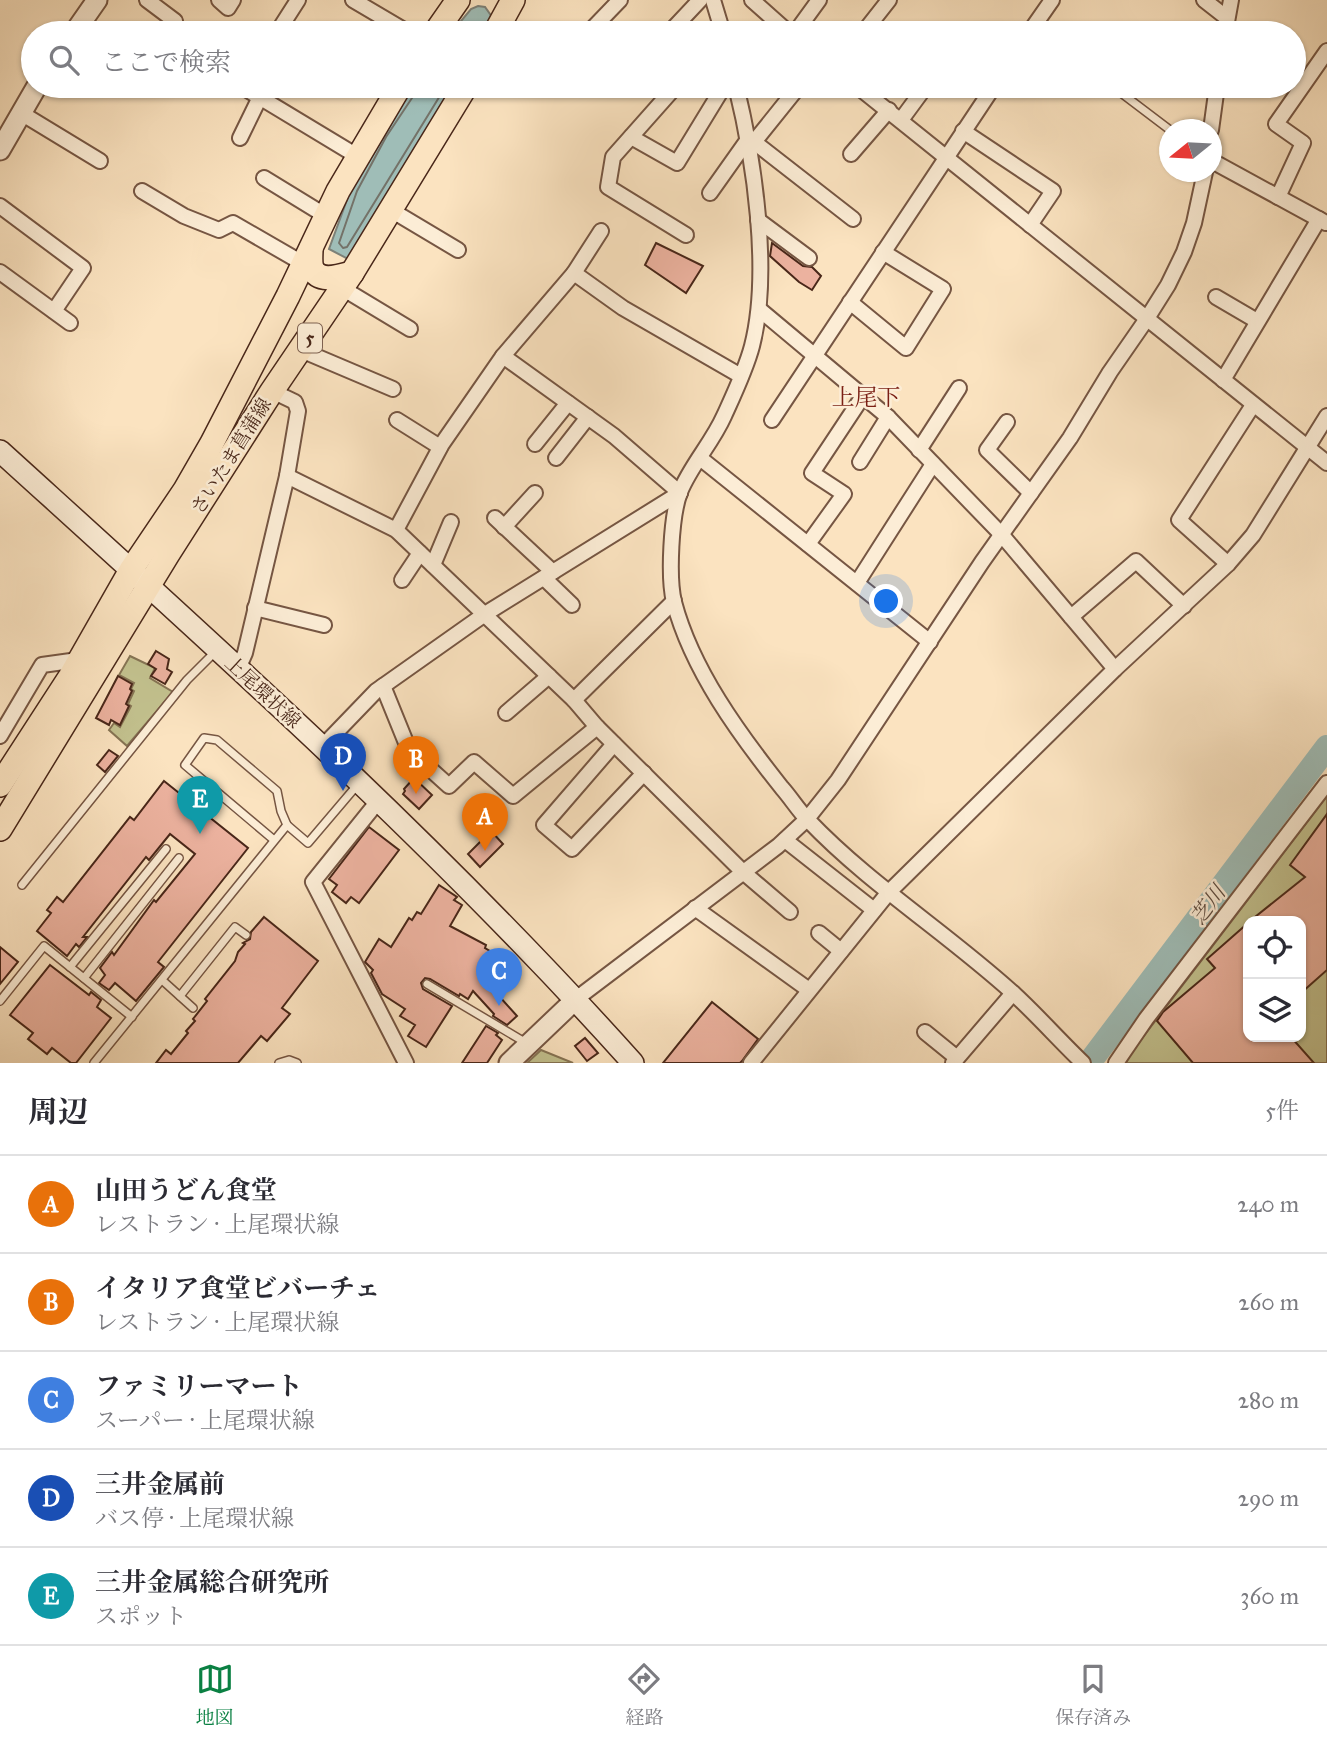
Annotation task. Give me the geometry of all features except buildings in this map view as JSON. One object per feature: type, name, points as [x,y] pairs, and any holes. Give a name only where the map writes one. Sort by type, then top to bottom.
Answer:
[{"type":"main road","points":[[443,21],[458,0]]},
{"type":"main road","points":[[497,18],[513,0]]},
{"type":"main road","name":"さいたま菖蒲線","points":[[0,785],[70,677],[131,570],[185,490],[212,443],[326,216],[389,98]]},
{"type":"main road","name":"さいたま菖蒲線","points":[[0,829],[148,587],[272,391],[347,281],[459,98]]},
{"type":"main road","points":[[307,256],[317,273],[347,281]]},
{"type":"main road","name":"上尾環状線","points":[[0,451],[323,746],[463,881],[633,1063]]},
{"type":"street","points":[[82,21],[97,0]]},
{"type":"street","points":[[147,0],[175,21]]},
{"type":"street","points":[[219,0],[228,8],[233,0]]},
{"type":"street","points":[[285,21],[298,0]]},
{"type":"street","points":[[353,0],[389,21]]},
{"type":"street","points":[[600,21],[621,0]]},
{"type":"street","points":[[680,21],[700,0]]},
{"type":"street","points":[[713,0],[719,21]]},
{"type":"street","points":[[752,0],[776,21]]},
{"type":"street","points":[[804,21],[819,0]]},
{"type":"street","points":[[872,21],[889,0]]},
{"type":"street","points":[[1040,21],[1052,0]]},
{"type":"street","points":[[1204,0],[1227,18]]},
{"type":"street","points":[[1227,21],[1231,0]]},
{"type":"street","points":[[1306,81],[1327,51]]},
{"type":"street","points":[[0,150],[30,98]]},
{"type":"street","points":[[240,138],[260,98]]},
{"type":"street","points":[[262,98],[357,156]]},
{"type":"street","points":[[665,98],[613,157],[608,187],[686,235]]},
{"type":"street","points":[[631,137],[677,163],[717,98]]},
{"type":"street","points":[[740,98],[752,140],[758,219],[759,309],[752,347],[723,419],[680,493],[671,558],[674,601],[688,640],[707,679],[756,755],[807,819],[889,892],[1013,993],[1080,1060]]},
{"type":"street","points":[[710,193],[789,98]]},
{"type":"street","points":[[873,98],[1327,463]]},
{"type":"street","points":[[901,120],[917,98]]},
{"type":"street","points":[[772,420],[986,98]]},
{"type":"street","points":[[1212,119],[1215,98]]},
{"type":"street","points":[[1278,197],[1303,143],[1276,124],[1294,98]]},
{"type":"street","points":[[851,154],[889,110]]},
{"type":"street","points":[[21,113],[100,161]]},
{"type":"street","points":[[963,131],[1053,191],[1030,225]]},
{"type":"street","points":[[752,140],[853,219]]},
{"type":"street","points":[[1222,166],[1323,222],[1223,380]]},
{"type":"street","points":[[264,178],[326,216]]},
{"type":"street","points":[[509,1063],[576,999],[785,840],[807,819],[838,780],[1001,534],[1070,438],[1168,285],[1194,223],[1203,182]]},
{"type":"street","points":[[142,191],[184,216],[219,230],[233,223],[307,256]]},
{"type":"street","points":[[0,206],[83,268],[54,311]]},
{"type":"street","points":[[391,210],[458,250]]},
{"type":"street","points":[[758,219],[809,258]]},
{"type":"street","points":[[396,530],[440,447],[503,356],[574,273],[601,231]]},
{"type":"street","points":[[850,302],[906,348],[943,289],[883,252]]},
{"type":"street","points":[[0,272],[70,323]]},
{"type":"street","points":[[574,273],[623,308],[741,376]]},
{"type":"street","points":[[347,281],[410,329]]},
{"type":"street","points":[[1216,297],[1258,321]]},
{"type":"street","points":[[759,309],[888,417],[1001,534],[1115,669]]},
{"type":"street","points":[[301,350],[393,389]]},
{"type":"street","points":[[503,356],[614,436],[680,493]]},
{"type":"street","points":[[919,450],[959,388]]},
{"type":"street","points":[[238,668],[245,653],[256,608],[287,476],[299,411],[295,402],[272,391]]},
{"type":"street","points":[[808,544],[844,494],[812,473],[863,396]]},
{"type":"street","points":[[535,444],[568,402]]},
{"type":"street","points":[[1227,564],[1179,520],[1253,405]]},
{"type":"street","points":[[751,1063],[889,892],[1115,669],[1227,564],[1253,535],[1327,416]]},
{"type":"street","points":[[556,458],[588,417]]},
{"type":"street","points":[[860,462],[888,417]]},
{"type":"street","points":[[397,420],[440,447]]},
{"type":"street","points":[[1007,422],[987,450],[1031,493]]},
{"type":"street","points":[[700,458],[930,642]]},
{"type":"street","points":[[857,583],[933,464]]},
{"type":"street","points":[[287,476],[396,530],[574,700],[597,727],[743,872],[790,912]]},
{"type":"street","points":[[535,493],[500,523],[572,605]]},
{"type":"street","points":[[323,746],[383,686],[485,614],[680,493]]},
{"type":"street","points":[[433,565],[451,522]]},
{"type":"street","points":[[402,580],[420,552]]},
{"type":"street","points":[[1071,617],[1136,561],[1184,606]]},
{"type":"street","points":[[574,700],[674,601]]},
{"type":"street","points":[[256,608],[324,625]]},
{"type":"street","points":[[0,736],[43,666],[78,660]]},
{"type":"street","points":[[506,713],[549,676]]},
{"type":"street","points":[[383,686],[410,750],[449,786],[474,762],[513,796],[597,727]]},
{"type":"street","points":[[614,744],[544,825],[572,849],[644,773]]},
{"type":"street","points":[[1116,1063],[1146,1019],[1327,783]]},
{"type":"street","points":[[379,800],[313,882],[406,1063]]},
{"type":"street","points":[[785,840],[874,910]]},
{"type":"street","points":[[695,908],[809,990]]},
{"type":"street","points":[[819,933],[841,951]]},
{"type":"street","points":[[925,1032],[955,1061],[1013,993]]},
{"type":"lane","points":[[1128,98],[1159,122]]},
{"type":"lane","points":[[22,885],[187,680],[217,649]]},
{"type":"lane","points":[[274,839],[185,765],[204,738],[217,740],[277,791],[287,825],[308,843],[360,782]]},
{"type":"lane","points":[[94,1063],[287,825]]},
{"type":"lane","points":[[70,967],[166,849]]},
{"type":"lane","points":[[84,978],[179,858]]},
{"type":"lane","points":[[180,996],[235,928],[246,935]]},
{"type":"lane","points":[[0,1001],[44,946],[132,1017]]},
{"type":"lane","points":[[162,980],[194,1008]]},
{"type":"lane","points":[[427,985],[528,1045]]},
{"type":"lane","points":[[279,1063],[289,1060],[298,1063]]},
{"type":"shaded area","points":[[130,656],[155,668],[150,678],[173,692],[127,746],[109,730],[114,723],[120,727],[131,706],[128,704],[134,691],[131,689],[134,683],[119,675]]},
{"type":"shaded area","points":[[1327,796],[1327,1063],[1126,1063],[1130,1054]]},
{"type":"shaded area","points":[[541,1050],[573,1063],[527,1063]]},
{"type":"water","points":[[485,7],[492,17],[490,21],[461,21],[471,9]]},
{"type":"water","points":[[404,98],[447,98],[348,259],[329,249],[351,189],[380,134]]},
{"type":"waterway","name":"芝川","points":[[1089,1063],[1327,747]]},
{"type":"place","name":"三井金属前","points":[[343,791]]},
{"type":"place","name":"イタリア食堂ビバーチェ","points":[[416,794]]},
{"type":"place","name":"三井金属総合研究所","points":[[200,834]]},
{"type":"place","name":"山田うどん食堂","points":[[485,851]]},
{"type":"place","name":"ファミリーマート","points":[[499,1006]]},
{"type":"district","name":"上尾下","points":[[866,397]]}]
